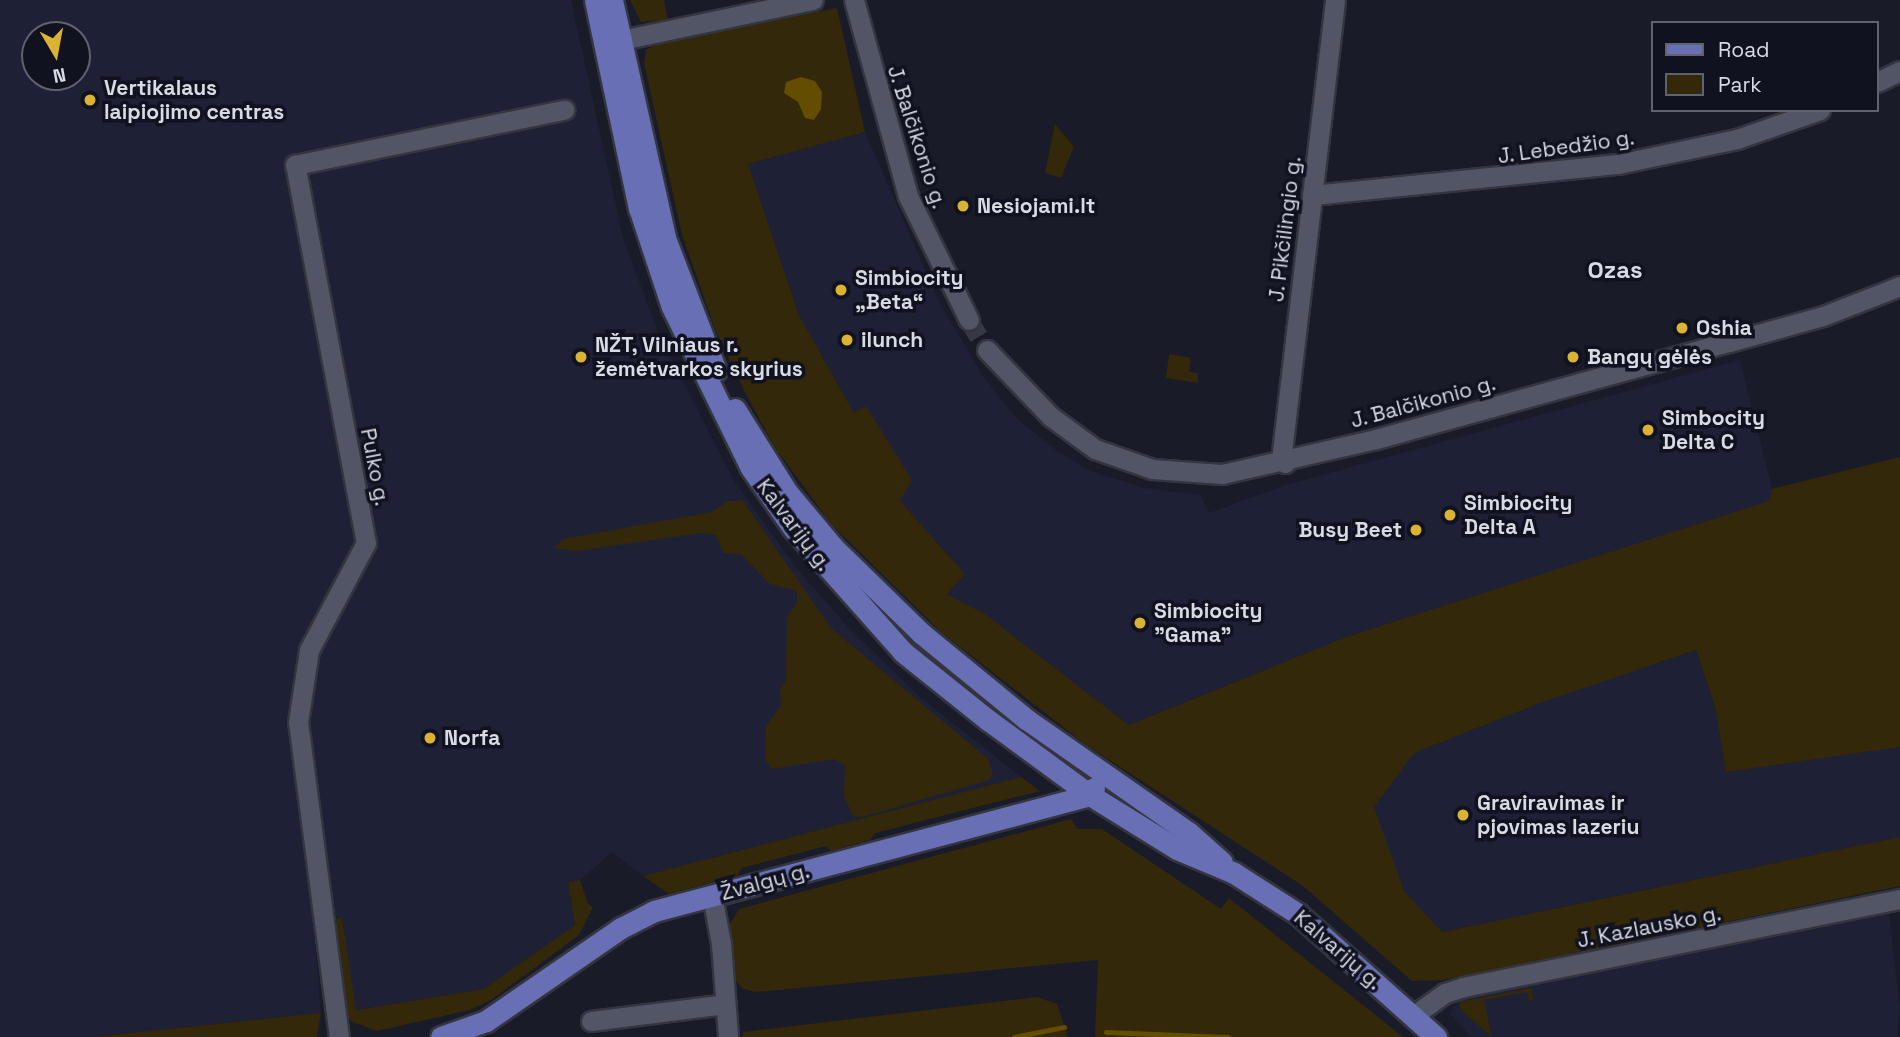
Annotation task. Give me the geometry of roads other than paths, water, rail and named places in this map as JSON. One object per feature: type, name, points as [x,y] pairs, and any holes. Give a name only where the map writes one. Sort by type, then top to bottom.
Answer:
[{"type":"main road","name":"Kalvarijų g.","points":[[596,0],[639,208],[687,343],[751,468],[793,528],[903,652],[1090,795],[1177,849],[1234,873]]},
{"type":"main road","name":"Kalvarijų g.","points":[[612,0],[665,238],[696,327],[738,416],[787,492],[833,547],[921,633],[1026,719],[1105,771],[1188,832],[1234,873],[1298,914],[1436,1037]]},
{"type":"main road","points":[[903,652],[921,633]]},
{"type":"main road","points":[[1090,795],[1105,771]]},
{"type":"main road","name":"Žvalgų g.","points":[[441,1037],[486,1021],[635,919],[1090,795]]},
{"type":"street","points":[[621,40],[813,0]]},
{"type":"street","name":"J. Balčikonio g.","points":[[854,0],[908,196],[969,320]]},
{"type":"street","name":"J. Pikčilingio g.","points":[[1285,463],[1282,452],[1335,0]]},
{"type":"street","points":[[1879,81],[1900,71]]},
{"type":"street","name":"Pulko g.","points":[[339,1037],[298,722],[309,650],[366,543],[295,165],[564,110]]},
{"type":"street","name":"J. Lebedžio g.","points":[[1312,195],[1618,164],[1737,139],[1814,112]]},
{"type":"street","name":"J. Balčikonio g.","points":[[987,350],[1050,416],[1095,449],[1122,461],[1196,474],[1285,463],[1822,316],[1900,286]]},
{"type":"street","points":[[712,896],[728,1037]]},
{"type":"street","name":"J. Kazlausko g.","points":[[1413,1016],[1445,993],[1463,987],[1900,899]]},
{"type":"street","points":[[591,1021],[725,1004]]},
{"type":"waterway","points":[[1014,1037],[1064,1027]]},
{"type":"waterway","points":[[1106,1032],[1228,1037]]},
{"type":"tunnel","points":[[969,320],[987,350]]},
{"type":"place","name":"Vertikalaus laipiojimo centras","points":[[90,100]]},
{"type":"place","name":"Nesiojami.lt","points":[[963,206]]},
{"type":"place","name":"Simbiocity „Beta“","points":[[841,290]]},
{"type":"place","name":"Oshia","points":[[1682,328]]},
{"type":"place","name":"ilunch","points":[[847,340]]},
{"type":"place","name":"NŽT, Vilniaus r. žemėtvarkos skyrius","points":[[581,357]]},
{"type":"place","name":"Bangų gėlės","points":[[1573,357]]},
{"type":"place","name":"Simbocity Delta C","points":[[1648,430]]},
{"type":"place","name":"Simbiocity Delta A","points":[[1450,515]]},
{"type":"place","name":"Busy Beet","points":[[1416,530]]},
{"type":"place","name":"Simbiocity \"Gama\"","points":[[1140,623]]},
{"type":"place","name":"Norfa","points":[[430,738]]},
{"type":"place","name":"Graviravimas ir pjovimas lazeriu","points":[[1463,815]]},
{"type":"district","name":"Ozas","points":[[1615,270]]}]
